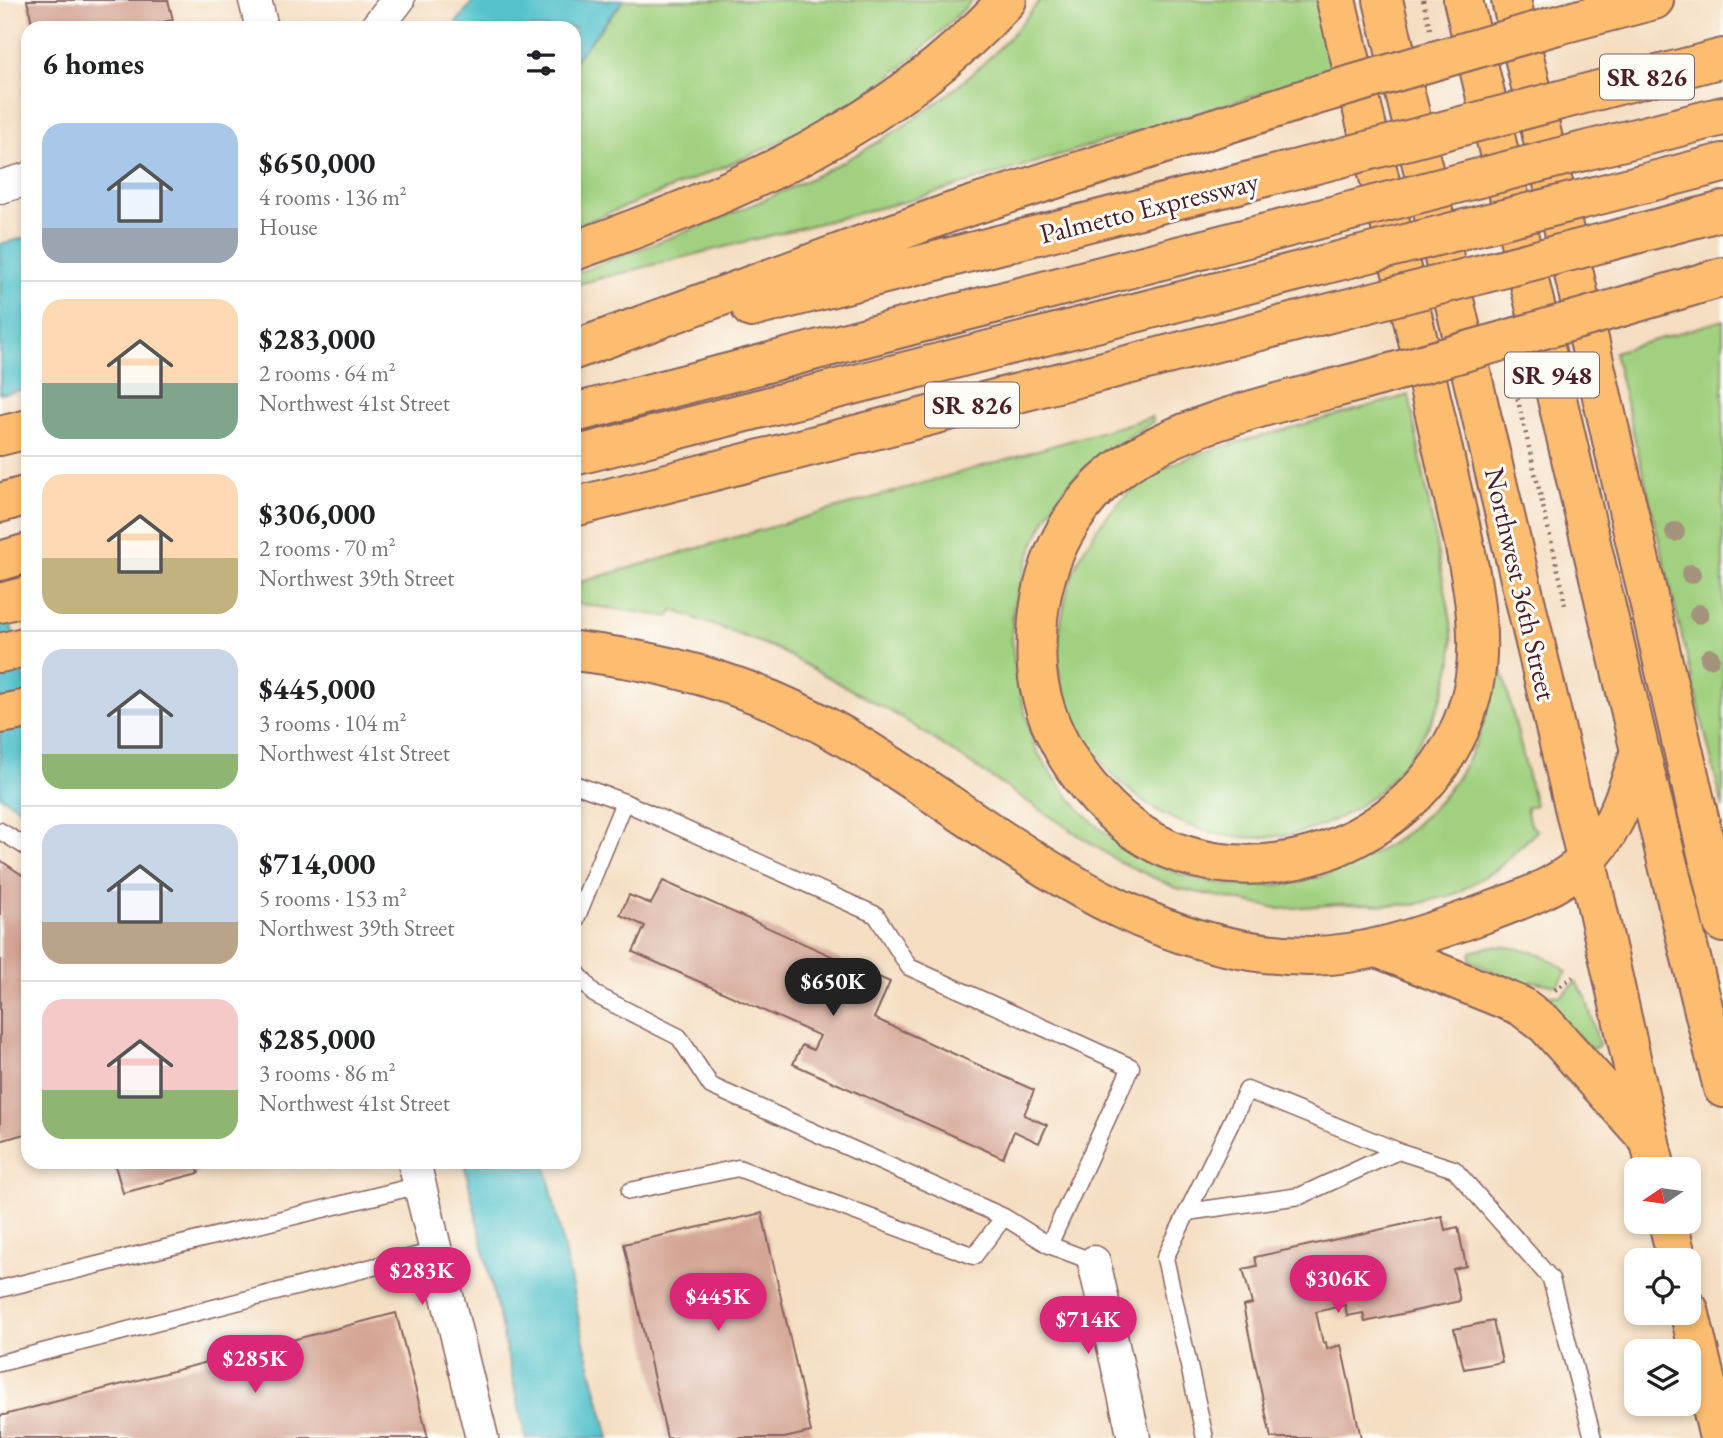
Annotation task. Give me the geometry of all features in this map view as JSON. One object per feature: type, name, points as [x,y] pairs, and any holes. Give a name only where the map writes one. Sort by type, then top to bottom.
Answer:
[{"type":"main road","points":[[581,248],[745,184],[837,138],[909,90],[967,41],[1007,0]]},
{"type":"main road","points":[[1336,0],[1455,505],[1474,610],[1477,658],[1474,682],[1458,737],[1445,760],[1402,807],[1360,836],[1315,855],[1261,863],[1228,862],[1179,853],[1146,836],[1113,812],[1081,776],[1053,729],[1041,695],[1036,660],[1039,607],[1052,556],[1076,513],[1094,491],[1145,452],[1169,439],[1230,418],[1387,374],[1621,307],[1723,277]]},
{"type":"main road","name":"Northwest 36th Street","points":[[1383,0],[1587,862],[1652,1154]]},
{"type":"main road","name":"SR 948","points":[[1464,0],[1640,751]]},
{"type":"main road","points":[[1511,0],[1723,923]]},
{"type":"main road","points":[[581,349],[949,213],[1320,94],[1654,0]]},
{"type":"main road","name":"Palmetto Expressway","points":[[581,350],[1723,58]]},
{"type":"main road","points":[[581,411],[1723,116]]},
{"type":"main road","points":[[581,454],[1723,163]]},
{"type":"main road","name":"SR 826","points":[[581,505],[1723,211]]},
{"type":"main road","points":[[0,436],[21,431]]},
{"type":"main road","points":[[0,503],[21,497]]},
{"type":"main road","points":[[0,653],[21,648]]},
{"type":"main road","points":[[581,651],[645,660],[705,675],[769,698],[842,735],[1070,883],[1144,922],[1203,943],[1263,952],[1311,956],[1380,948],[1540,892],[1587,862],[1615,821],[1640,751]]},
{"type":"main road","points":[[0,715],[21,710]]},
{"type":"main road","points":[[1640,751],[1723,1088]]},
{"type":"main road","points":[[1380,948],[1521,1006],[1546,1025],[1652,1154]]},
{"type":"main road","points":[[1693,1325],[1719,1438]]},
{"type":"street","points":[[255,0],[260,21]]},
{"type":"street","points":[[382,21],[398,0]]},
{"type":"street","points":[[0,187],[21,181]]},
{"type":"street","points":[[417,1174],[482,1438]]},
{"type":"street","points":[[1094,1262],[1135,1438]]},
{"type":"lane","points":[[581,787],[624,802],[876,915],[909,967],[1131,1067],[1049,1245]]},
{"type":"lane","points":[[581,907],[624,802]]},
{"type":"lane","points":[[0,831],[21,844]]},
{"type":"lane","points":[[581,978],[594,994],[679,1037],[711,1086],[1004,1217],[1049,1245],[1094,1262]]},
{"type":"lane","points":[[1205,1438],[1165,1258],[1247,1090],[1398,1151],[1454,1169],[1551,1279],[1593,1438]]},
{"type":"lane","points":[[1187,1212],[1300,1196],[1398,1151]]},
{"type":"lane","points":[[630,1191],[738,1168],[974,1256],[1004,1217]]},
{"type":"lane","points":[[0,1289],[417,1174]]},
{"type":"lane","points":[[0,1363],[435,1251]]},
{"type":"green space","points":[[624,0],[973,0],[895,72],[842,109],[744,158],[581,224],[581,52]]},
{"type":"green space","points":[[1040,0],[1316,0],[1333,72],[911,200],[581,283],[581,271],[766,199],[828,170],[888,136],[944,98],[995,53]]},
{"type":"green space","points":[[1723,320],[1723,808],[1614,352]]},
{"type":"green space","points":[[1409,395],[1450,613],[1452,640],[1451,666],[1444,692],[1420,740],[1405,762],[1375,794],[1340,817],[1302,832],[1262,838],[1222,835],[1183,823],[1146,803],[1113,775],[1085,740],[1071,713],[1062,684],[1058,651],[1062,614],[1072,577],[1089,541],[1113,509],[1128,495],[1171,465],[1194,455]]},
{"type":"green space","points":[[1152,417],[1153,422],[1112,447],[1067,485],[1033,546],[1012,618],[1013,657],[1036,749],[1063,789],[1093,823],[1129,850],[1167,869],[1209,882],[1252,886],[1295,883],[1338,871],[1379,851],[1405,833],[1447,792],[1463,769],[1475,744],[1493,688],[1499,657],[1535,805],[1526,808],[1530,824],[1537,831],[1497,869],[1455,894],[1413,905],[1340,904],[1281,909],[1176,888],[1116,860],[899,716],[775,648],[673,610],[669,617],[581,604],[581,582]]},
{"type":"green space","points":[[1492,946],[1542,955],[1567,972],[1557,986],[1532,981],[1527,988],[1470,960],[1471,952]]},
{"type":"green space","points":[[1576,982],[1586,997],[1599,1046],[1591,1049],[1536,994],[1561,996]]},
{"type":"water","points":[[474,0],[624,0],[581,52],[581,21],[458,21]]},
{"type":"water","points":[[21,239],[21,390],[0,394],[0,244]]},
{"type":"water","points":[[0,585],[21,663],[21,809],[0,796]]},
{"type":"water","points":[[466,1169],[547,1169],[583,1338],[609,1438],[526,1438]]},
{"type":"building","points":[[27,0],[168,0],[173,20],[168,21],[32,21]]},
{"type":"building","points":[[0,860],[21,874],[21,1135],[0,1141]]},
{"type":"building","points":[[663,881],[890,982],[874,1018],[1034,1090],[1024,1115],[1047,1125],[1039,1143],[1014,1131],[1003,1158],[793,1064],[802,1045],[813,1050],[820,1036],[633,952],[645,926],[620,915],[629,895],[651,904]]},
{"type":"building","points":[[116,1169],[198,1169],[199,1173],[123,1193]]},
{"type":"building","points":[[762,1213],[811,1432],[784,1438],[667,1438],[624,1244]]},
{"type":"building","points":[[1442,1216],[1445,1230],[1458,1227],[1466,1266],[1453,1269],[1460,1301],[1365,1322],[1363,1313],[1347,1316],[1345,1305],[1316,1312],[1323,1343],[1326,1342],[1327,1349],[1341,1345],[1361,1438],[1271,1438],[1243,1306],[1252,1304],[1243,1269],[1257,1266],[1255,1257]]},
{"type":"building","points":[[396,1313],[428,1438],[0,1438],[0,1416]]},
{"type":"building","points":[[1493,1321],[1502,1362],[1464,1369],[1454,1329]]}]
